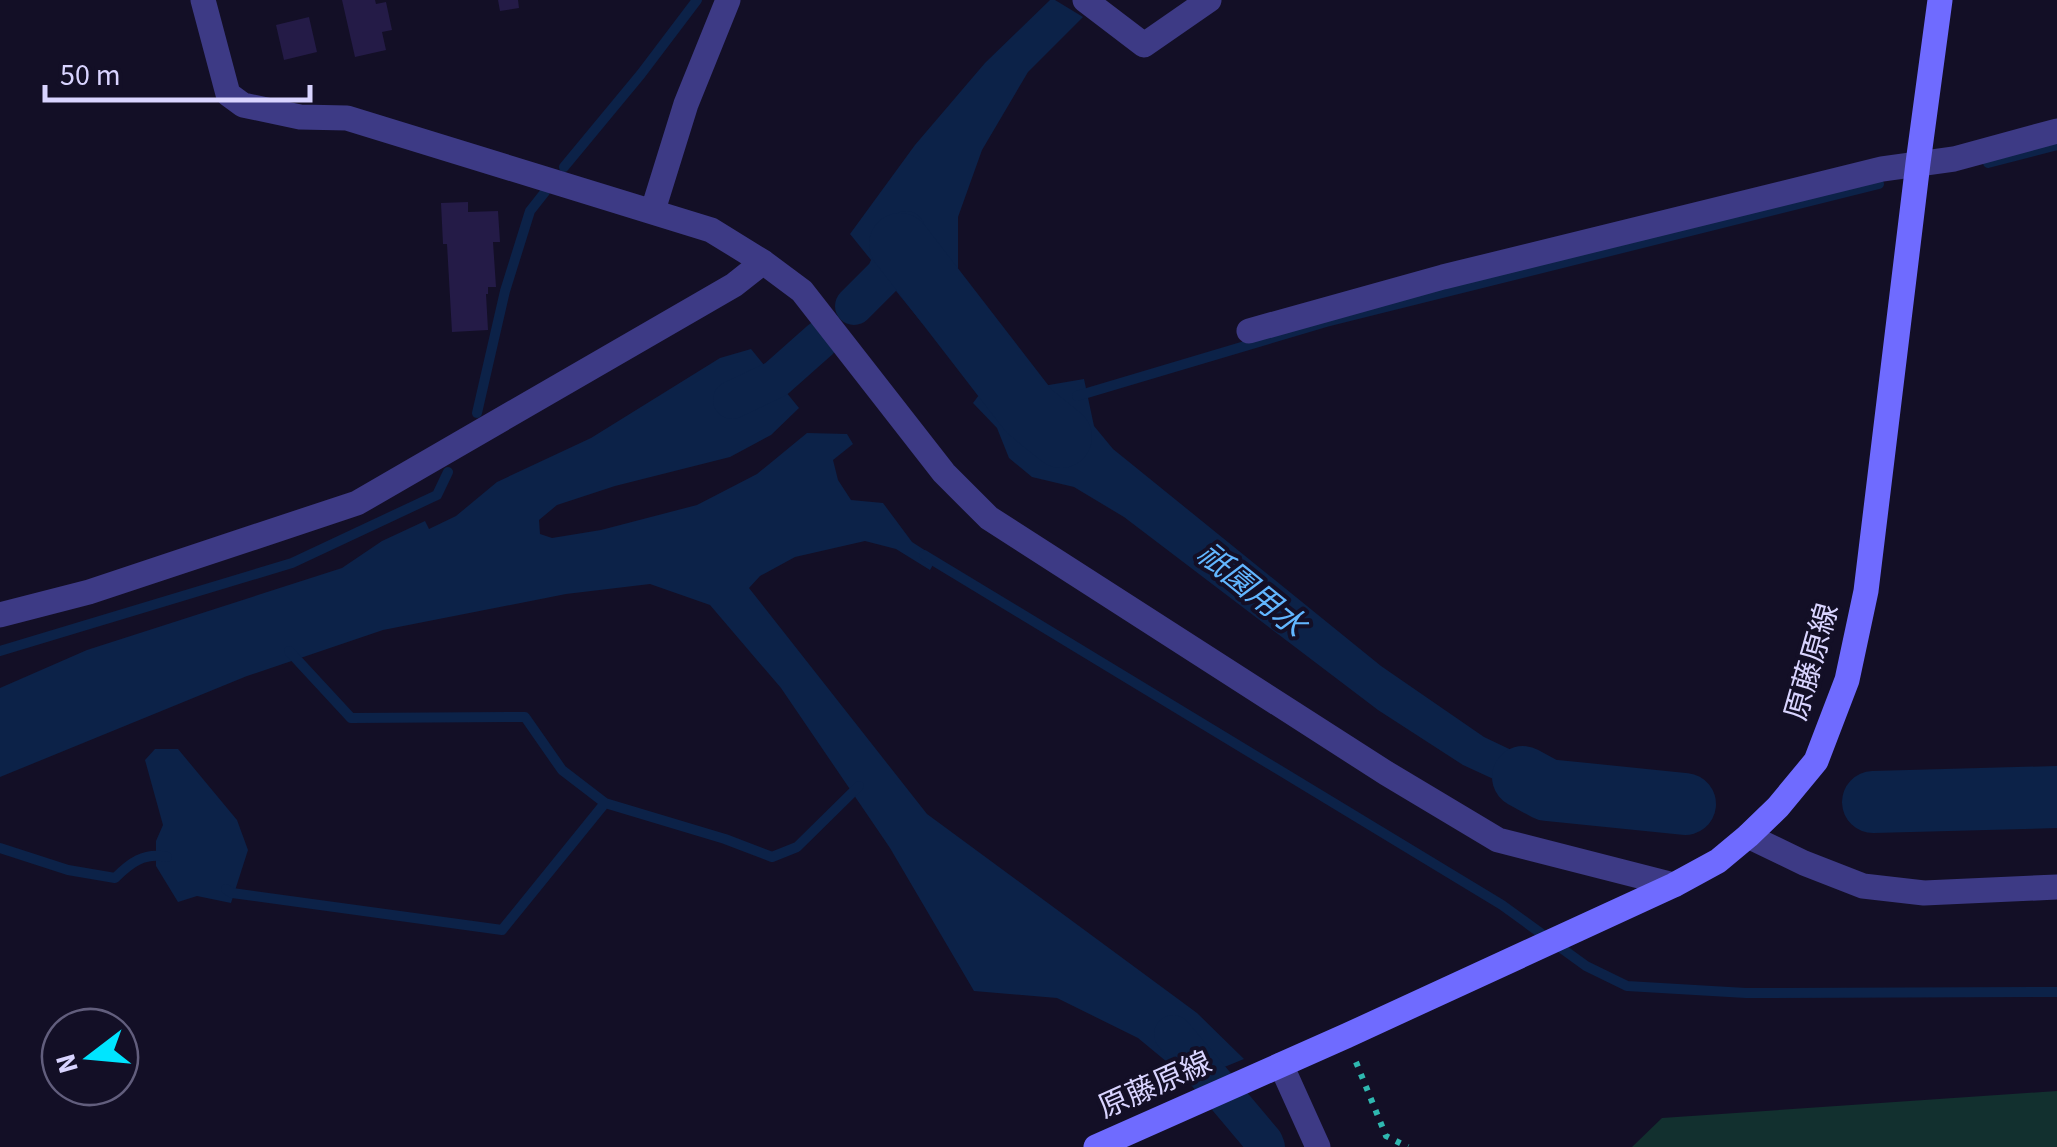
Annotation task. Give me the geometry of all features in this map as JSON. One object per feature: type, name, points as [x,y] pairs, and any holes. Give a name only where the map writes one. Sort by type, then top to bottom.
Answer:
[{"type":"main road","name":"原藤原線","points":[[1096,1147],[1674,885],[1718,861],[1748,836],[1816,761],[1847,680],[1866,592],[1940,0]]},
{"type":"street","points":[[202,0],[228,94],[243,106],[300,118],[347,118],[711,230],[802,291],[944,473],[989,518],[1386,773],[1498,840],[1674,885]]},
{"type":"street","points":[[653,210],[686,104],[728,0]]},
{"type":"street","points":[[1091,4],[1144,45],[1209,0]]},
{"type":"street","points":[[1249,331],[1443,277],[1882,169],[1954,159],[2057,132]]},
{"type":"street","points":[[0,615],[88,592],[357,502],[734,286],[763,262]]},
{"type":"street","points":[[1748,836],[1863,886],[1924,893],[2057,887]]},
{"type":"street","points":[[1281,1065],[1318,1147]]},
{"type":"path","points":[[1346,1036],[1386,1136],[1408,1147]]},
{"type":"green space","points":[[2057,1091],[2057,1147],[1632,1147],[1662,1118]]},
{"type":"water","points":[[1050,0],[1083,17],[1028,72],[982,150],[958,217],[961,297],[922,323],[850,234],[915,145],[985,63]]},
{"type":"water","points":[[751,349],[799,408],[771,435],[730,457],[557,505],[539,520],[540,534],[552,538],[601,530],[697,505],[757,474],[807,433],[847,434],[853,444],[833,460],[838,480],[851,500],[883,503],[912,542],[937,558],[930,570],[896,549],[865,541],[795,557],[760,576],[749,588],[927,814],[1197,1013],[1244,1059],[1190,1081],[1138,1038],[1057,998],[974,991],[890,848],[781,688],[710,605],[650,584],[566,594],[383,630],[247,676],[0,777],[0,688],[87,650],[342,568],[382,541],[425,521],[429,529],[456,516],[497,482],[591,438],[720,358]]},
{"type":"water","points":[[1010,374],[1043,386],[1084,379],[1094,426],[1113,449],[1381,666],[1484,737],[1549,768],[1610,770],[1601,810],[1581,813],[1537,799],[1463,765],[1378,710],[1124,517],[1074,487],[1032,477],[1009,458],[997,428],[973,403],[985,387]]},
{"type":"water","points":[[155,749],[178,749],[237,820],[248,850],[231,903],[197,896],[178,902],[156,866],[156,841],[163,825],[145,760]]},
{"type":"building","points":[[342,0],[386,2],[392,30],[382,32],[386,50],[355,57]]},
{"type":"building","points":[[498,0],[518,0],[519,8],[500,11]]},
{"type":"building","points":[[309,17],[317,52],[284,60],[276,25]]},
{"type":"building","points":[[468,202],[468,212],[498,211],[500,242],[493,242],[496,287],[488,287],[486,294],[488,330],[452,332],[441,203]]},
{"type":"waterway","points":[[564,167],[697,0]]},
{"type":"waterway","points":[[1988,163],[2057,145]]},
{"type":"waterway","points":[[1077,396],[1326,322],[1879,184]]},
{"type":"waterway","points":[[477,413],[505,291],[530,211],[545,192]]},
{"type":"waterway","points":[[854,306],[885,275],[906,230]]},
{"type":"waterway","name":"祇園用水","points":[[900,244],[1029,411],[1061,437]]},
{"type":"waterway","points":[[732,400],[776,379],[820,340]]},
{"type":"waterway","points":[[0,651],[292,563],[437,495],[448,472]]},
{"type":"waterway","points":[[924,555],[1502,905],[1586,966],[1627,986],[1746,993],[2057,992]]},
{"type":"waterway","points":[[289,651],[351,718],[525,717],[562,770],[605,803]]},
{"type":"waterway","name":"祇園用水","points":[[1523,777],[1547,790],[1685,804]]},
{"type":"waterway","points":[[226,889],[232,893],[502,930],[605,803],[772,857],[797,847],[859,786]]},
{"type":"waterway","name":"祇園用水","points":[[1873,802],[2057,797]]},
{"type":"waterway","points":[[0,848],[68,870],[115,878],[138,860],[167,857]]},
{"type":"waterway","points":[[1173,1034],[1266,1147]]}]
